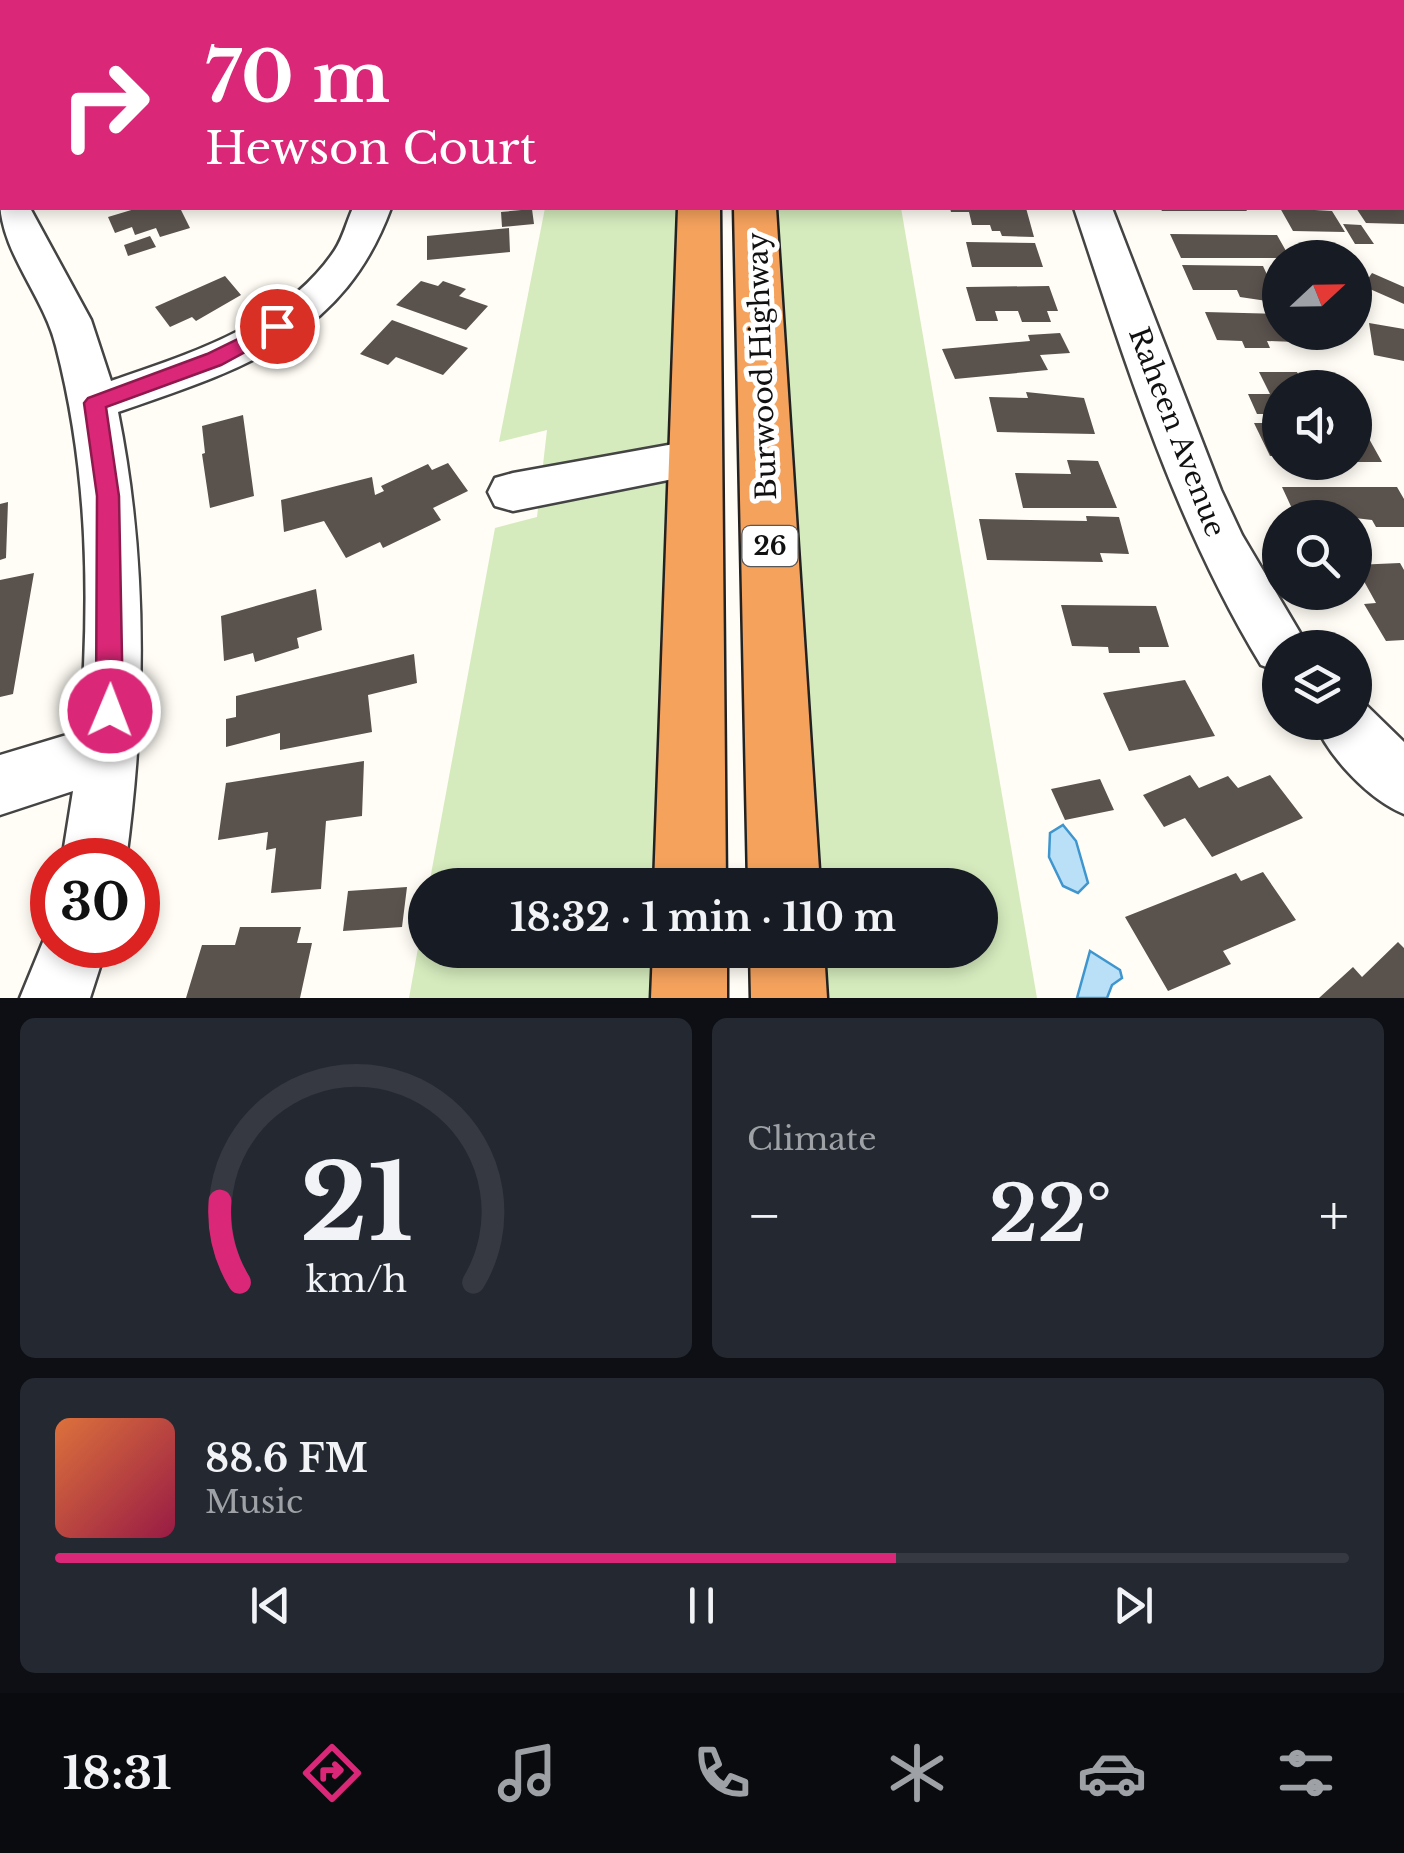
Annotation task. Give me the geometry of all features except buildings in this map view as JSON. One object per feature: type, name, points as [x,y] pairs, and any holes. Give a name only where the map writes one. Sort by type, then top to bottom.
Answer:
[{"type":"highway","points":[[690,868],[699,210]]},
{"type":"highway","name":"Burwood Highway","points":[[755,210],[783,868]]},
{"type":"highway","points":[[689,998],[690,968]]},
{"type":"highway","points":[[788,968],[789,998]]},
{"type":"street","points":[[12,210],[75,334],[95,403],[108,496],[112,592],[109,751],[97,838]]},
{"type":"street","points":[[95,403],[214,360],[302,310],[343,270],[359,244],[371,210]]},
{"type":"street","name":"Raheen Avenue","points":[[1094,210],[1204,512],[1229,565],[1270,630]]},
{"type":"street","points":[[514,492],[696,458]]},
{"type":"street","points":[[1361,740],[1404,784]]},
{"type":"street","points":[[0,785],[109,751]]},
{"type":"street","points":[[54,998],[65,968]]},
{"type":"green space","points":[[545,210],[699,210],[690,868],[432,868],[495,528],[537,517],[547,430],[499,442]]},
{"type":"green space","points":[[759,210],[901,210],[1037,998],[805,998],[803,968],[998,968],[998,868],[797,868]]},
{"type":"green space","points":[[414,968],[690,968],[689,998],[409,998]]},
{"type":"water","points":[[1063,825],[1076,841],[1088,883],[1078,893],[1063,886],[1049,857],[1050,833]]},
{"type":"water","points":[[1090,951],[1120,970],[1122,978],[1112,985],[1107,998],[1077,998]]},
{"type":"route","points":[[110,711],[112,592],[108,496],[95,403],[214,360],[277,326]]}]
